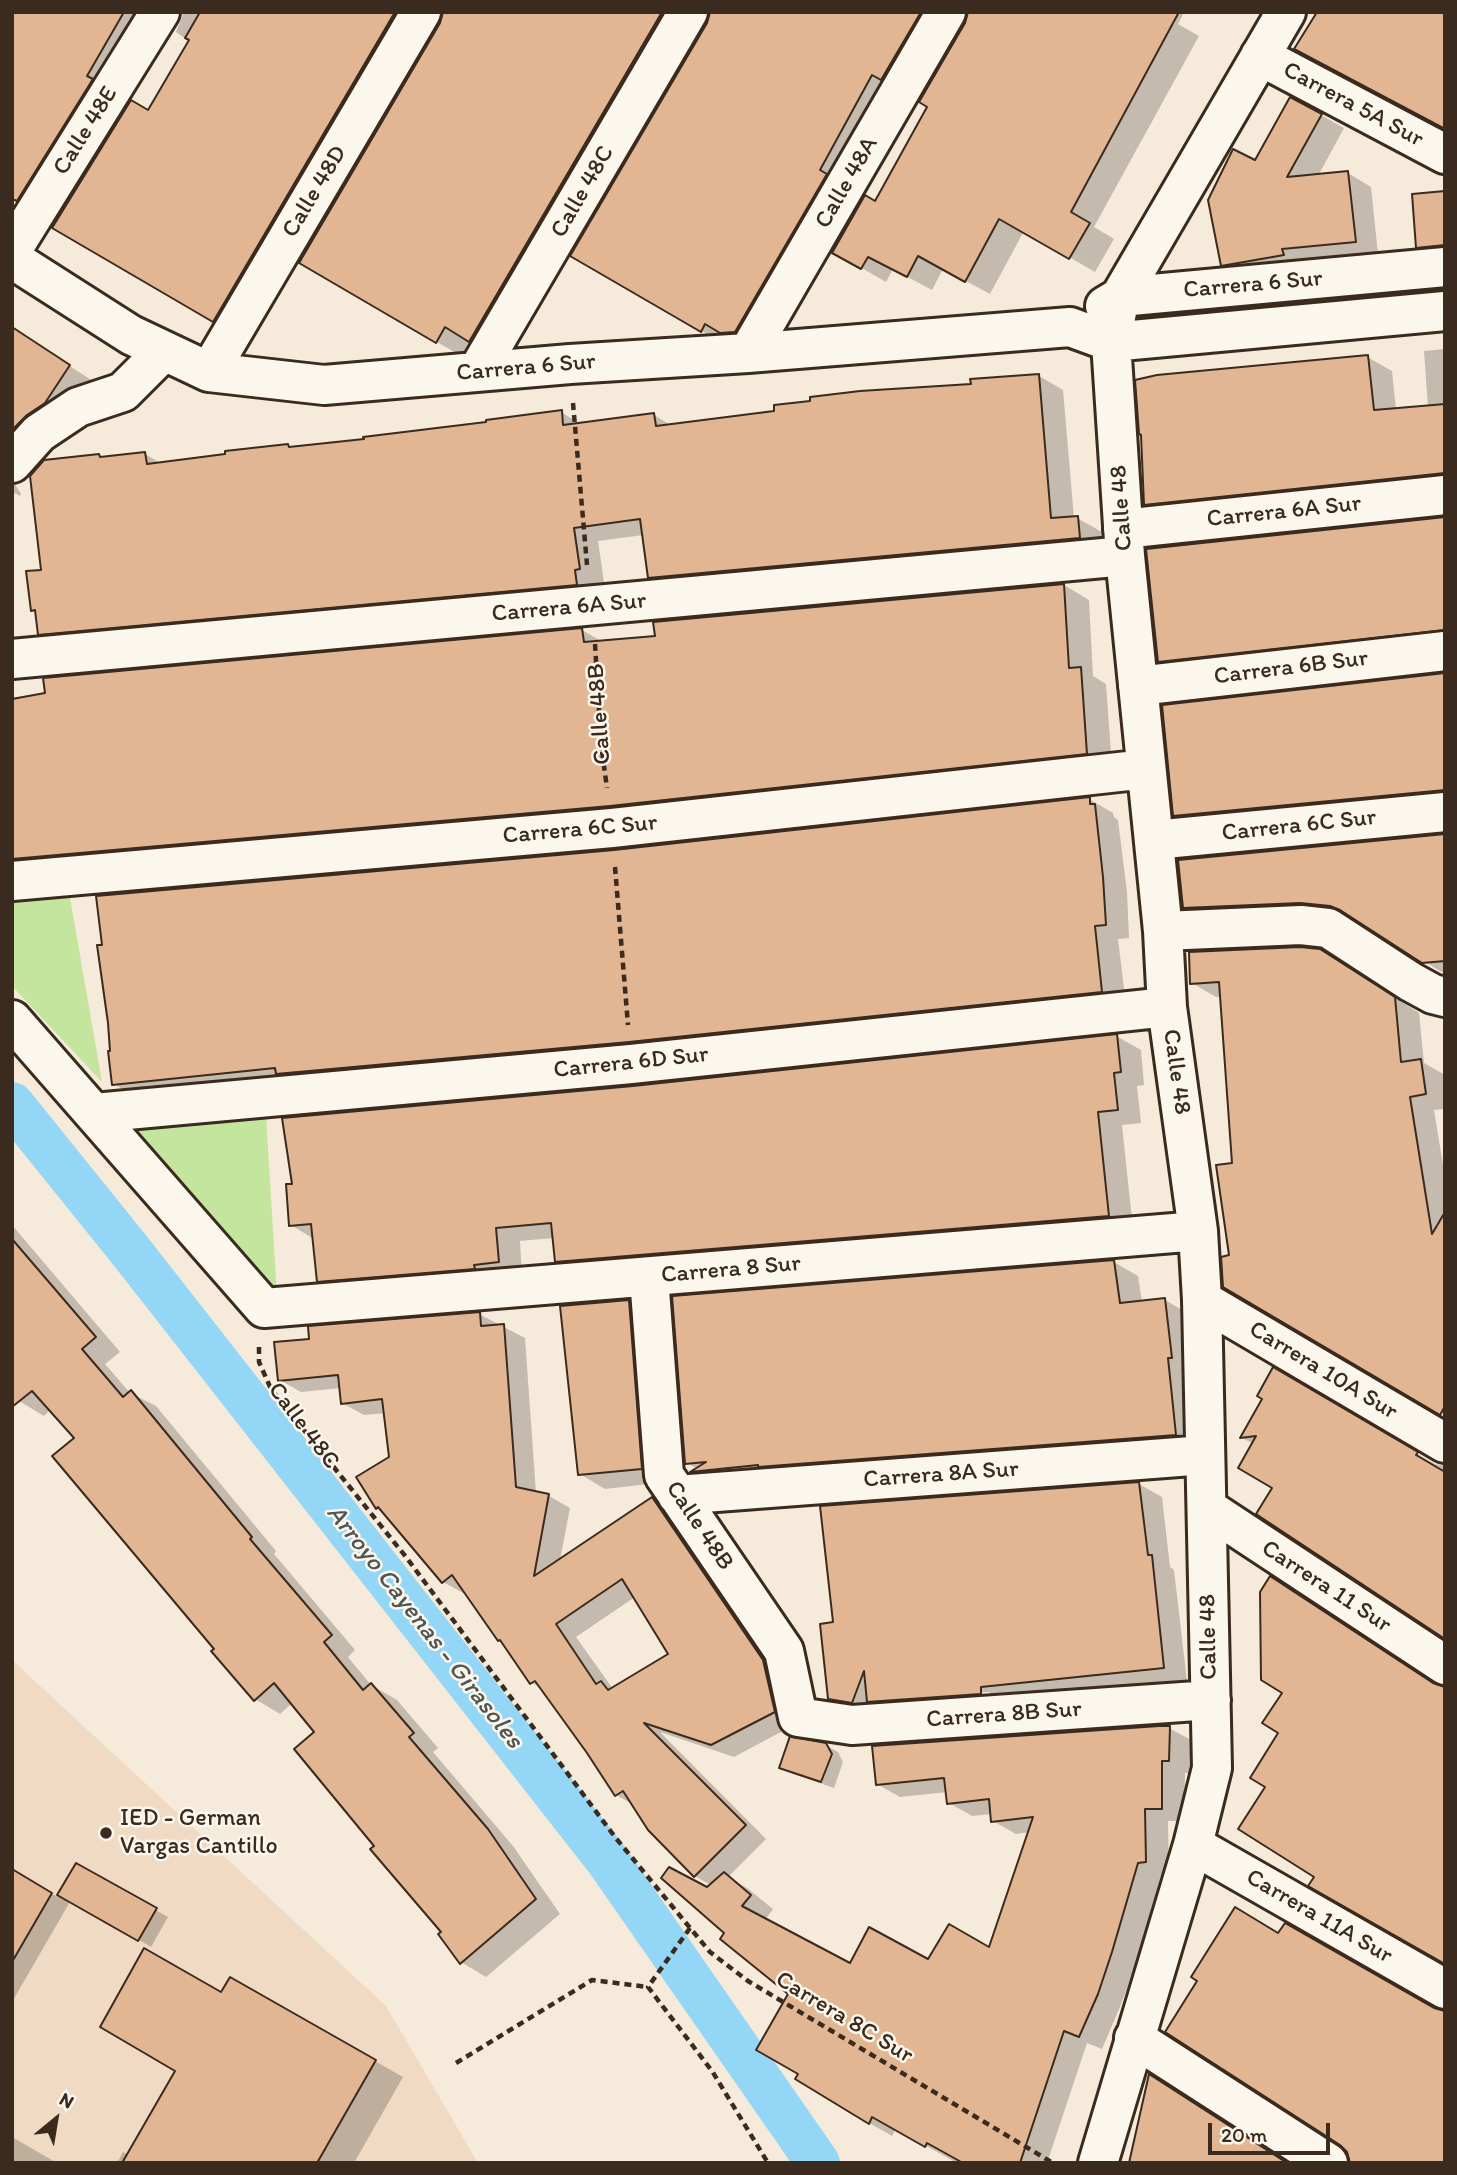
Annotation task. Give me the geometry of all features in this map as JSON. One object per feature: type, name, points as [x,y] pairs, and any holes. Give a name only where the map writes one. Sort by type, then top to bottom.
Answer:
[{"type":"street","name":"Calle 48E","points":[[12,250],[160,12]]},
{"type":"street","name":"Calle 48D","points":[[209,372],[421,12]]},
{"type":"street","name":"Calle 48A","points":[[748,353],[946,12]]},
{"type":"street","name":"Calle 48","points":[[1098,2163],[1193,1844],[1212,1768],[1202,1300],[1198,1231],[1167,1007],[1163,931],[1124,542],[1111,342],[1120,297],[1286,12]]},
{"type":"street","name":"Calle 48C","points":[[477,372],[676,16]]},
{"type":"street","name":"Carrera 5A Sur","points":[[1261,56],[1445,154]]},
{"type":"street","name":"Carrera 6 Sur","points":[[12,259],[131,335],[209,372],[324,386],[570,364],[748,353],[1070,327],[1111,342],[1445,311]]},
{"type":"street","name":"Carrera 6 Sur","points":[[1070,327],[1120,297],[1445,267]]},
{"type":"street","points":[[12,463],[39,433],[78,407],[123,392],[164,351]]},
{"type":"street","name":"Carrera 6A Sur","points":[[12,659],[593,605],[1124,542],[1445,495]]},
{"type":"street","name":"Carrera 6B Sur","points":[[1138,686],[1445,651]]},
{"type":"street","name":"Carrera 6C Sur","points":[[12,881],[612,828],[1146,769]]},
{"type":"street","name":"Carrera 6C Sur","points":[[1154,840],[1445,812]]},
{"type":"street","points":[[1163,931],[1301,925],[1328,928],[1411,982],[1445,997]]},
{"type":"street","name":"Carrera 6D Sur","points":[[94,1113],[631,1064],[1167,1007]]},
{"type":"street","points":[[12,1020],[264,1308]]},
{"type":"street","name":"Carrera 8 Sur","points":[[264,1308],[1198,1231]]},
{"type":"street","name":"Calle 48B","points":[[649,1277],[664,1475],[784,1651],[798,1717]]},
{"type":"street","name":"Carrera 10A Sur","points":[[1202,1300],[1445,1443]]},
{"type":"street","name":"Carrera 8A Sur","points":[[677,1495],[1205,1455]]},
{"type":"street","name":"Carrera 11 Sur","points":[[1207,1508],[1445,1665]]},
{"type":"street","name":"Carrera 8B Sur","points":[[798,1717],[852,1725],[1210,1700]]},
{"type":"street","name":"Carrera 11A Sur","points":[[1193,1844],[1445,1989]]},
{"type":"street","points":[[1134,2038],[1328,2163]]},
{"type":"path","name":"Calle 48B","points":[[570,364],[593,605],[601,744],[612,828],[631,1064]]},
{"type":"path","name":"Calle 48C","points":[[264,1308],[259,1327],[259,1362],[271,1390],[406,1557],[642,1871]]},
{"type":"path","name":"Carrera 8C Sur","points":[[642,1871],[689,1931],[710,1952],[748,1980],[1053,2163]]},
{"type":"path","points":[[648,1987],[689,1931]]},
{"type":"path","points":[[456,2063],[592,1980],[648,1987],[712,2071],[768,2163]]},
{"type":"shaded area","name":"IED - German Vargas Cantillo","points":[[12,1660],[386,2006],[478,2163],[12,2163]]},
{"type":"green space","points":[[69,892],[102,1082],[12,986],[12,896]]},
{"type":"green space","points":[[266,1116],[277,1295],[133,1126]]},
{"type":"building","points":[[12,12],[124,12],[87,76],[93,79],[17,201],[12,199]]},
{"type":"building","points":[[200,12],[395,12],[213,322],[52,228],[131,100],[148,110],[189,40],[185,38]]},
{"type":"building","points":[[443,12],[662,12],[469,342],[445,327],[436,343],[299,263],[440,23]]},
{"type":"building","points":[[710,12],[921,12],[881,80],[872,75],[820,170],[827,174],[735,332],[720,333],[705,324],[701,332],[570,256],[707,23]]},
{"type":"building","points":[[968,12],[1179,12],[1071,212],[1090,223],[1069,259],[999,219],[965,282],[918,256],[907,277],[868,257],[861,269],[832,253],[865,195],[875,201],[927,107],[919,102],[965,23]]},
{"type":"building","points":[[1317,12],[1445,12],[1445,129],[1294,49]]},
{"type":"building","points":[[1290,97],[1322,114],[1287,177],[1348,171],[1356,242],[1282,249],[1284,255],[1221,266],[1208,200],[1233,149],[1255,160]]},
{"type":"building","points":[[1445,191],[1445,245],[1416,248],[1412,194]]},
{"type":"building","points":[[12,327],[70,365],[45,403],[27,415],[12,430]]},
{"type":"building","points":[[1368,355],[1374,410],[1445,404],[1445,473],[1144,505],[1135,380],[1157,375]]},
{"type":"building","points":[[1039,374],[1051,518],[1078,516],[1080,538],[648,578],[640,519],[574,528],[580,569],[575,570],[577,585],[38,635],[35,610],[31,611],[26,571],[41,570],[30,476],[44,460],[145,452],[147,464],[225,454],[225,451],[364,439],[363,437],[562,410],[563,425],[654,413],[656,426],[774,411],[774,405],[810,401],[810,397],[971,384],[970,379]]},
{"type":"building","points":[[1445,517],[1445,630],[1158,662],[1146,549]]},
{"type":"building","points":[[1064,584],[1069,668],[1081,667],[1087,754],[610,806],[12,859],[12,699],[45,693],[43,678],[582,628],[584,642],[655,636],[653,622]]},
{"type":"building","points":[[1445,673],[1445,790],[1173,816],[1162,705]]},
{"type":"building","points":[[1090,797],[1090,804],[1095,804],[1106,925],[1095,926],[1102,992],[629,1042],[276,1074],[275,1068],[112,1085],[108,1023],[97,945],[102,945],[96,896],[614,850]]},
{"type":"building","points":[[1445,834],[1445,961],[1422,963],[1330,906],[1300,903],[1183,908],[1178,860]]},
{"type":"building","points":[[1300,947],[1320,949],[1395,997],[1401,1062],[1421,1059],[1426,1094],[1410,1097],[1432,1234],[1445,1212],[1445,1406],[1440,1415],[1223,1287],[1221,1257],[1229,1255],[1216,1165],[1232,1163],[1219,982],[1190,984],[1189,952]]},
{"type":"building","points":[[1117,1034],[1121,1072],[1114,1073],[1118,1110],[1098,1112],[1109,1216],[555,1262],[551,1223],[496,1228],[499,1262],[474,1265],[475,1269],[317,1282],[311,1224],[289,1226],[286,1184],[292,1184],[282,1118],[633,1086]]},
{"type":"building","points":[[12,1239],[96,1337],[82,1349],[123,1397],[131,1390],[252,1537],[250,1539],[332,1635],[324,1642],[363,1690],[371,1683],[414,1733],[409,1737],[488,1829],[536,1899],[460,1964],[438,1934],[441,1932],[370,1849],[374,1846],[294,1749],[314,1732],[274,1683],[254,1701],[211,1651],[214,1649],[52,1456],[74,1438],[32,1391],[12,1407]]},
{"type":"building","points":[[1114,1260],[1120,1303],[1165,1298],[1172,1358],[1168,1358],[1176,1435],[690,1472],[706,1462],[685,1464],[672,1296]]},
{"type":"building","points":[[629,1300],[642,1469],[578,1475],[560,1306]]},
{"type":"building","points":[[480,1312],[481,1326],[504,1324],[516,1487],[549,1494],[534,1576],[652,1497],[763,1660],[775,1712],[711,1745],[644,1723],[746,1825],[694,1877],[648,1830],[623,1791],[615,1796],[535,1681],[530,1684],[452,1575],[442,1583],[378,1507],[376,1509],[356,1477],[389,1457],[382,1399],[341,1404],[338,1375],[278,1381],[274,1342],[309,1339],[308,1326]],"holes":[[[622,1579],[668,1654],[608,1690],[601,1681],[596,1684],[556,1624]]]},
{"type":"building","points":[[1273,1367],[1418,1452],[1416,1455],[1445,1472],[1445,1639],[1256,1514],[1272,1488],[1238,1468],[1256,1436],[1240,1438],[1262,1399],[1257,1396]]},
{"type":"building","points":[[1139,1482],[1148,1555],[1152,1555],[1164,1668],[981,1687],[981,1694],[867,1702],[864,1671],[852,1703],[828,1699],[820,1624],[833,1622],[820,1506]]},
{"type":"building","points":[[1270,1576],[1433,1683],[1445,1687],[1445,1964],[1308,1886],[1314,1877],[1238,1829],[1265,1787],[1250,1778],[1278,1733],[1262,1723],[1282,1693],[1261,1680],[1260,1592]]},
{"type":"building","points":[[1170,1726],[1169,1761],[1162,1761],[1162,1809],[1145,1809],[1146,1862],[1138,1863],[1098,1994],[1079,2037],[1064,2031],[1020,2163],[963,2163],[927,2143],[925,2147],[872,2117],[869,2124],[795,2079],[798,2074],[756,2050],[788,1994],[720,1939],[724,1933],[661,1878],[669,1867],[707,1887],[724,1872],[751,1895],[742,1906],[850,1963],[869,1927],[928,1959],[949,1924],[989,1947],[1033,1817],[991,1822],[989,1799],[947,1804],[944,1778],[876,1785],[872,1746]]},
{"type":"building","points":[[790,1736],[826,1743],[832,1754],[821,1782],[779,1768]]},
{"type":"building","points":[[76,1863],[157,1908],[138,1941],[57,1895]]},
{"type":"building","points":[[12,1869],[52,1893],[12,1962]]},
{"type":"building","points":[[1235,1907],[1278,1933],[1285,1923],[1434,2008],[1445,2011],[1445,2163],[1350,2163],[1347,2152],[1340,2145],[1165,2032],[1197,1981],[1191,1977]]},
{"type":"building","points":[[144,1948],[221,1992],[230,1977],[376,2060],[317,2163],[122,2163],[175,2071],[100,2027]]},
{"type":"building","points":[[1149,2074],[1287,2163],[1129,2163]]},
{"type":"waterway","name":"Arroyo Cayenas - Girasoles","points":[[12,1104],[132,1253],[608,1861],[818,2163]]},
{"type":"place","name":"IED - German Vargas Cantillo","points":[[106,1833]]}]
